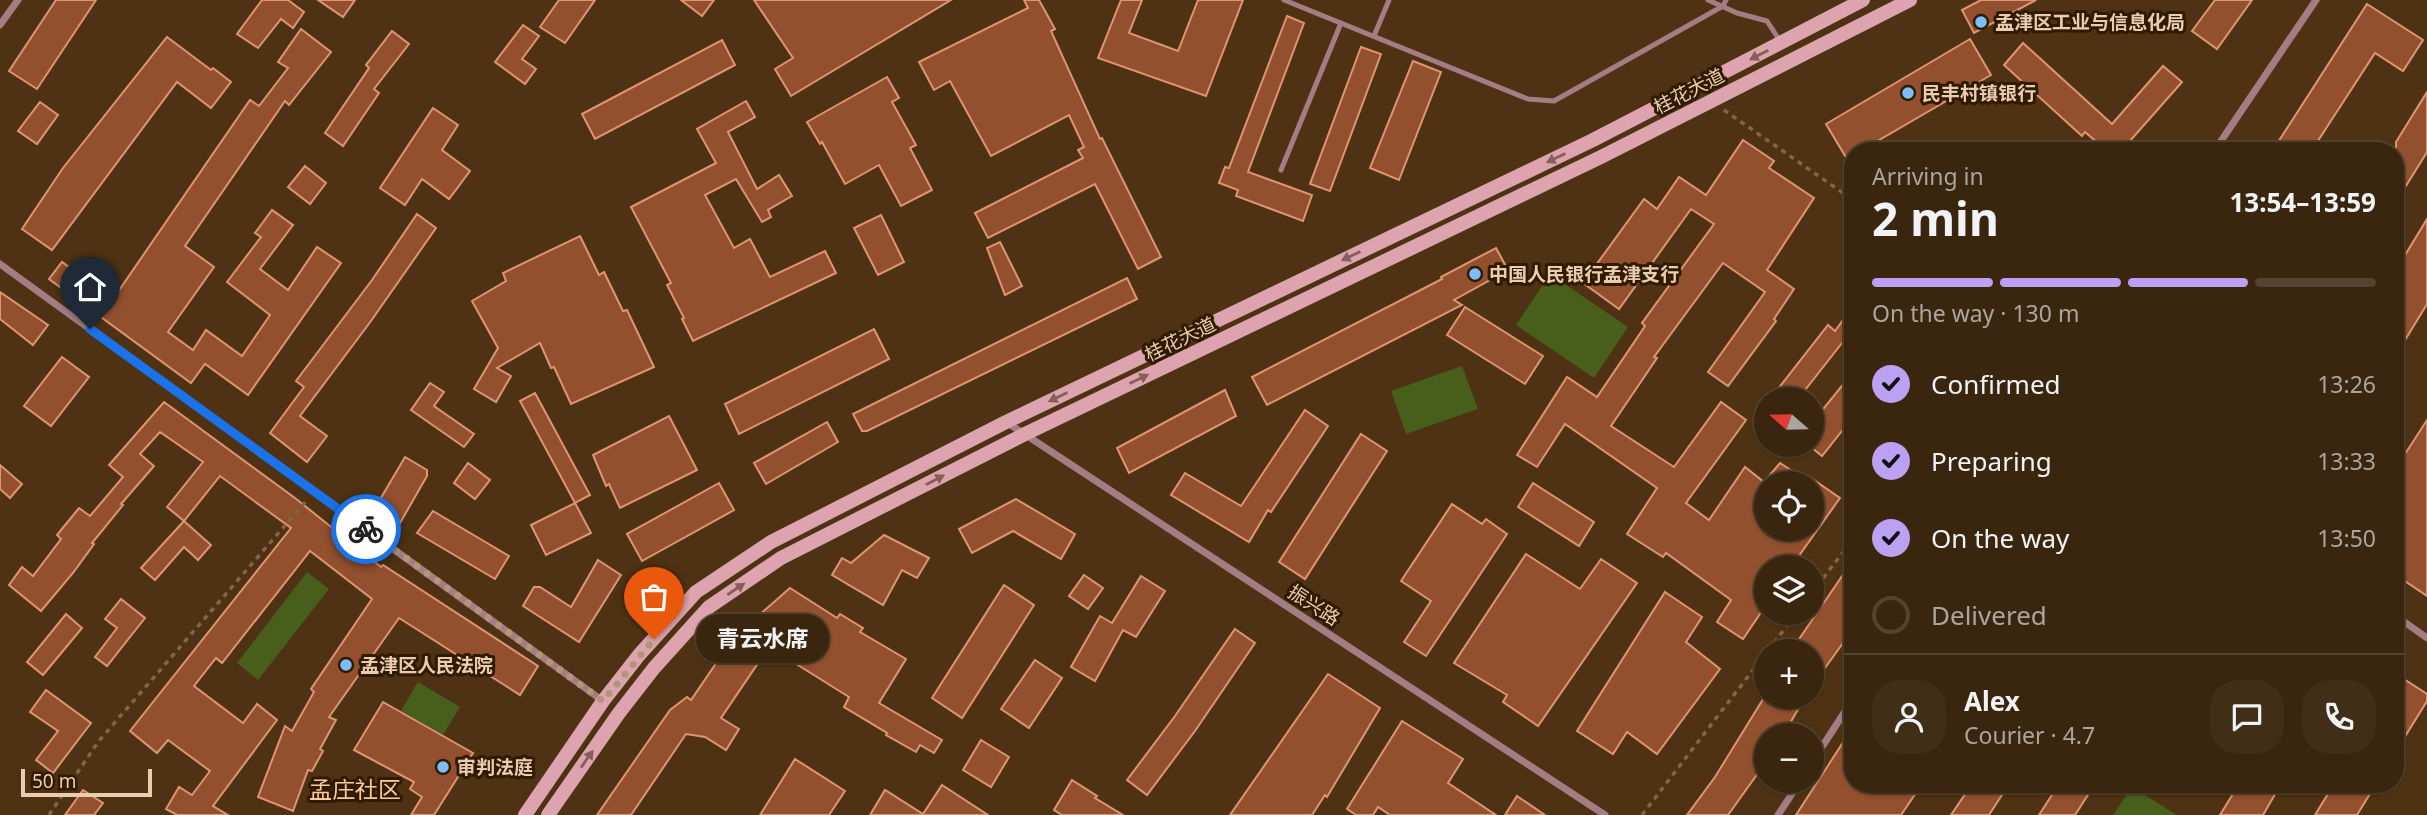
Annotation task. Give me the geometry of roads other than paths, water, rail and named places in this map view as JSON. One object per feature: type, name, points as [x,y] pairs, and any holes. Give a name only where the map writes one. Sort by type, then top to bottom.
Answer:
[{"type":"main road","name":"桂花大道","points":[[525,815],[603,701],[639,655],[696,592],[771,541],[1006,422],[1580,146],[1863,0]]},
{"type":"main road","name":"桂花大道","points":[[548,815],[619,713],[654,668],[709,607],[781,558],[1025,434],[1601,158],[1910,0]]},
{"type":"street","points":[[0,25],[18,0]]},
{"type":"street","points":[[2220,142],[2316,0]]},
{"type":"street","points":[[0,264],[603,701]]},
{"type":"street","name":"振兴路","points":[[1006,422],[1605,815]]},
{"type":"street","points":[[2404,622],[2427,638]]},
{"type":"street","points":[[1824,744],[1844,713]]},
{"type":"street","points":[[1778,815],[1792,793]]},
{"type":"lane","points":[[1284,0],[1528,99],[1554,101],[1724,3]]},
{"type":"lane","points":[[1374,37],[1389,0]]},
{"type":"lane","points":[[1708,0],[1724,3],[1737,13],[1767,21],[1781,43]]},
{"type":"lane","points":[[1281,170],[1340,23]]},
{"type":"place","name":"孟津区工业与信息化局","points":[[1981,22]]},
{"type":"place","name":"民丰村镇银行","points":[[1908,93]]},
{"type":"place","name":"中国人民银行孟津支行","points":[[1475,274]]},
{"type":"place","name":"青云水席","points":[[654,639]]},
{"type":"place","name":"孟津区人民法院","points":[[346,665]]},
{"type":"place","name":"审判法庭","points":[[443,767]]},
{"type":"district","name":"孟庄社区","points":[[355,790]]}]
